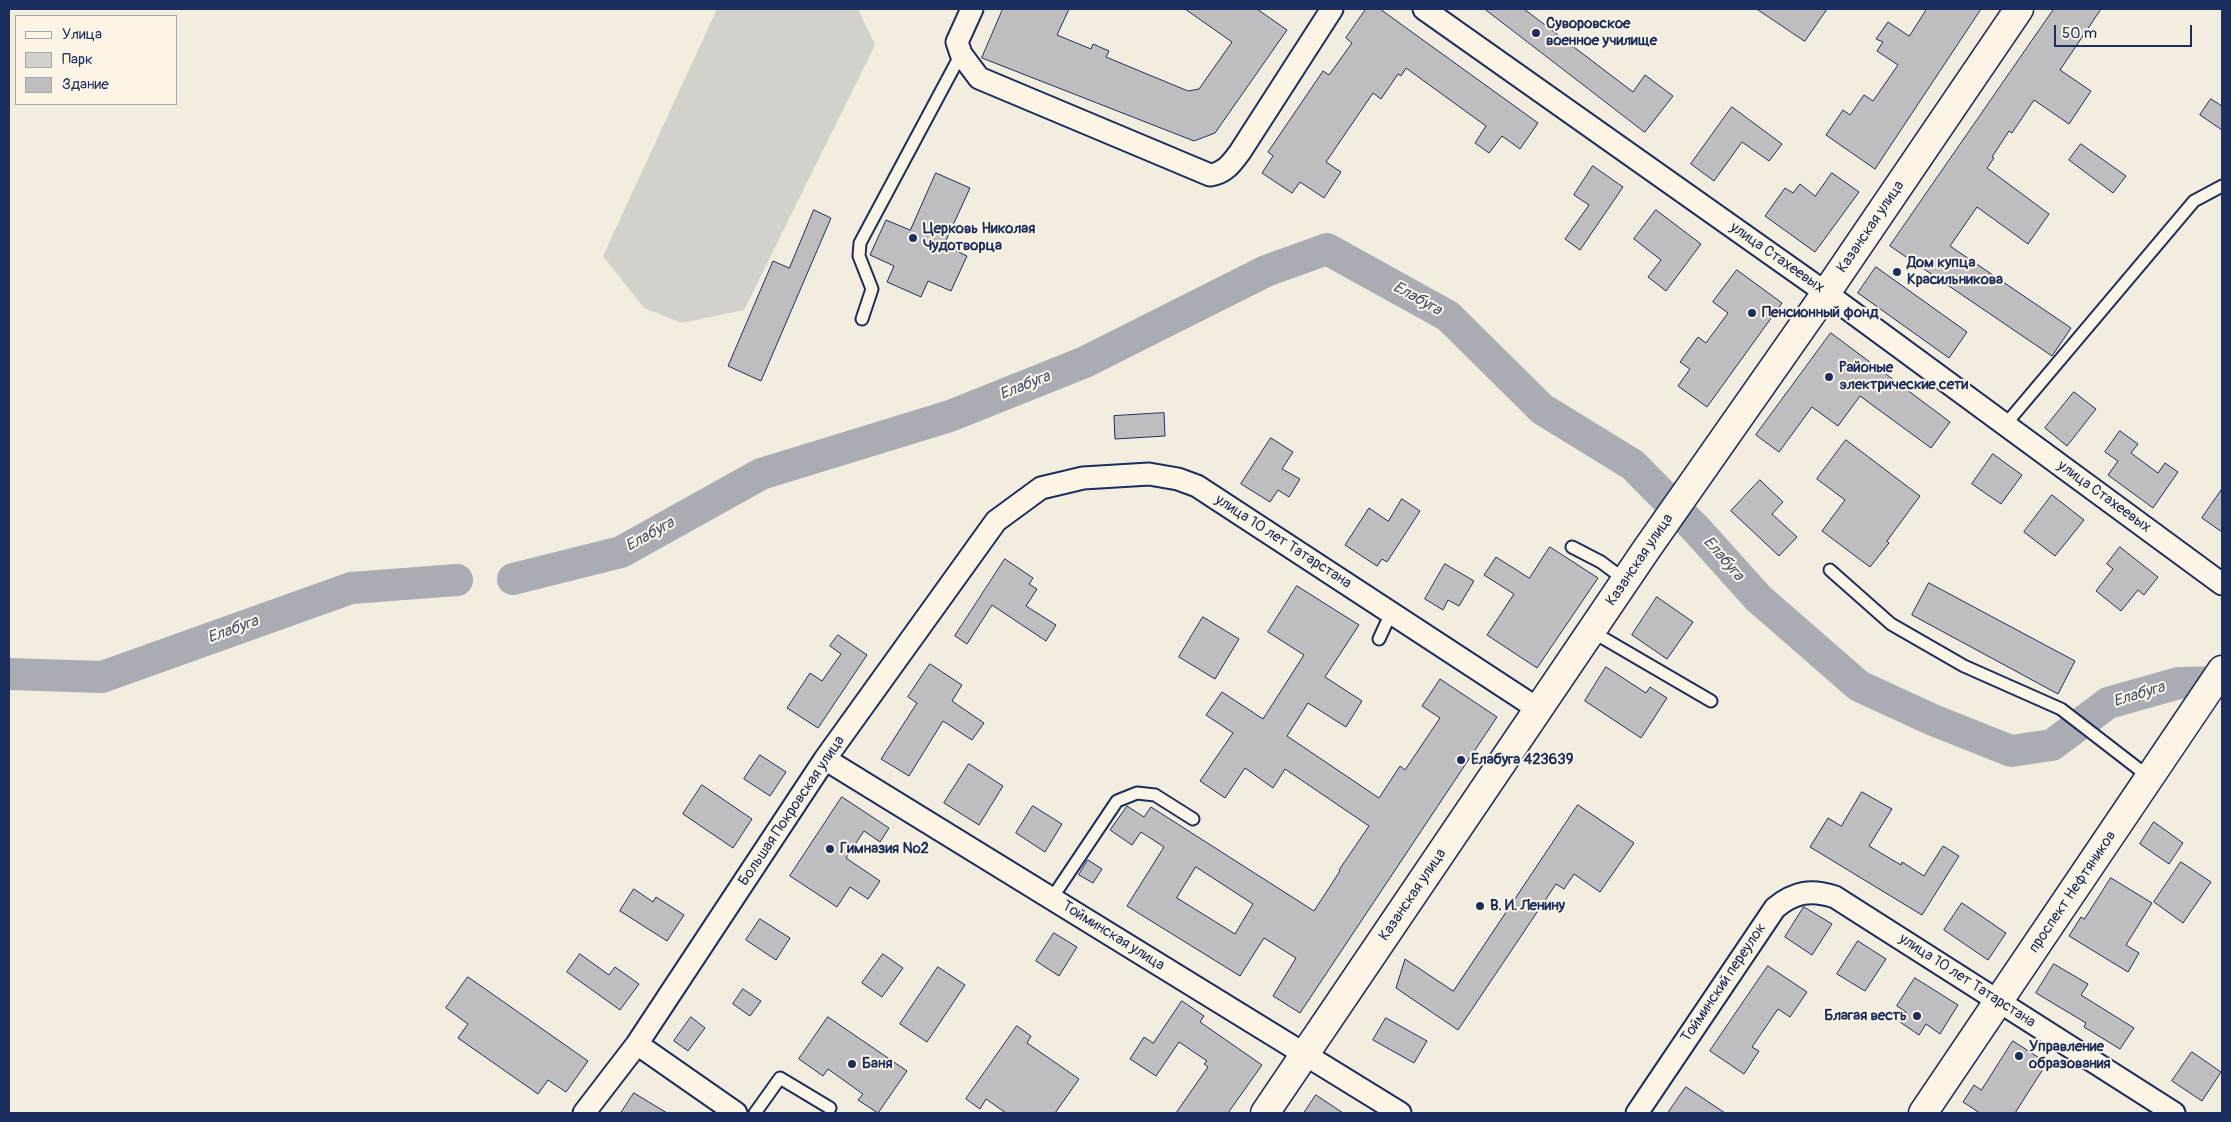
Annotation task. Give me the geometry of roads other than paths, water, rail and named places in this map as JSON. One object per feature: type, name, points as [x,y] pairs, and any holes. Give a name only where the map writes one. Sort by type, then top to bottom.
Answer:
[{"type":"street","points":[[972,9],[957,42],[961,54],[979,78],[1202,173],[1218,174],[1230,166],[1240,152],[1332,9]]},
{"type":"street","name":"улица Стахеевых","points":[[1424,9],[1826,293],[2222,584]]},
{"type":"street","name":"Казанская улица","points":[[1265,1113],[1646,550],[1826,293],[2019,9]]},
{"type":"street","name":"улица 10 лет Татарстана","points":[[1006,514],[1041,488],[1060,482],[1110,475],[1149,474],[1178,479],[1197,486],[1538,709]]},
{"type":"street","name":"Большая Покровская улица","points":[[584,1113],[637,1044],[825,759],[996,522],[1006,514]]},
{"type":"street","name":"проспект Нефтяников","points":[[1923,1113],[2000,1002],[2222,670]]},
{"type":"street","name":"Тойминская улица","points":[[825,759],[1400,1113]]},
{"type":"street","name":"Тойминский переулок","points":[[1637,1113],[1775,908],[1785,899],[1810,892],[1835,896]]},
{"type":"street","name":"улица 10 лет Татарстана","points":[[1835,896],[2174,1113]]},
{"type":"street","points":[[637,1044],[736,1113]]},
{"type":"lane","points":[[862,319],[872,289],[859,256],[860,243],[961,54]]},
{"type":"lane","points":[[2005,425],[2194,201],[2222,186]]},
{"type":"lane","points":[[1572,547],[1601,562],[1626,580]]},
{"type":"lane","points":[[1830,570],[1892,624],[1964,666],[2061,709],[2093,732],[2156,767]]},
{"type":"lane","points":[[1379,639],[1391,612]]},
{"type":"lane","points":[[1591,631],[1712,701]]},
{"type":"lane","points":[[1052,898],[1117,801],[1136,792],[1155,795],[1193,819]]},
{"type":"lane","points":[[755,1113],[780,1078],[830,1108]]},
{"type":"waterway","name":"Елабуга","points":[[513,579],[621,552],[761,474],[950,416],[1085,362],[1266,271],[1327,249],[1448,316],[1542,409],[1633,465],[1697,530],[1758,598],[1859,686],[1933,720],[2011,751],[2052,745],[2108,703],[2179,683],[2222,682]]},
{"type":"waterway","name":"Елабуга","points":[[9,674],[102,677],[351,588],[457,580]]},
{"type":"place","name":"Суворовское военное училище","points":[[1536,33]]},
{"type":"place","name":"Церковь Николая Чудотворца","points":[[913,238]]},
{"type":"place","name":"Дом купца Красильникова","points":[[1897,272]]},
{"type":"place","name":"Пенсионный фонд","points":[[1752,313]]},
{"type":"place","name":"Районые электрические сети","points":[[1829,377]]},
{"type":"place","name":"Елабуга 423639","points":[[1461,760]]},
{"type":"place","name":"Гимназия №2","points":[[830,849]]},
{"type":"place","name":"В. И. Ленину","points":[[1480,906]]},
{"type":"place","name":"Благая весть","points":[[1917,1016]]},
{"type":"place","name":"Управление образования","points":[[2019,1056]]},
{"type":"place","name":"Баня","points":[[852,1064]]}]
